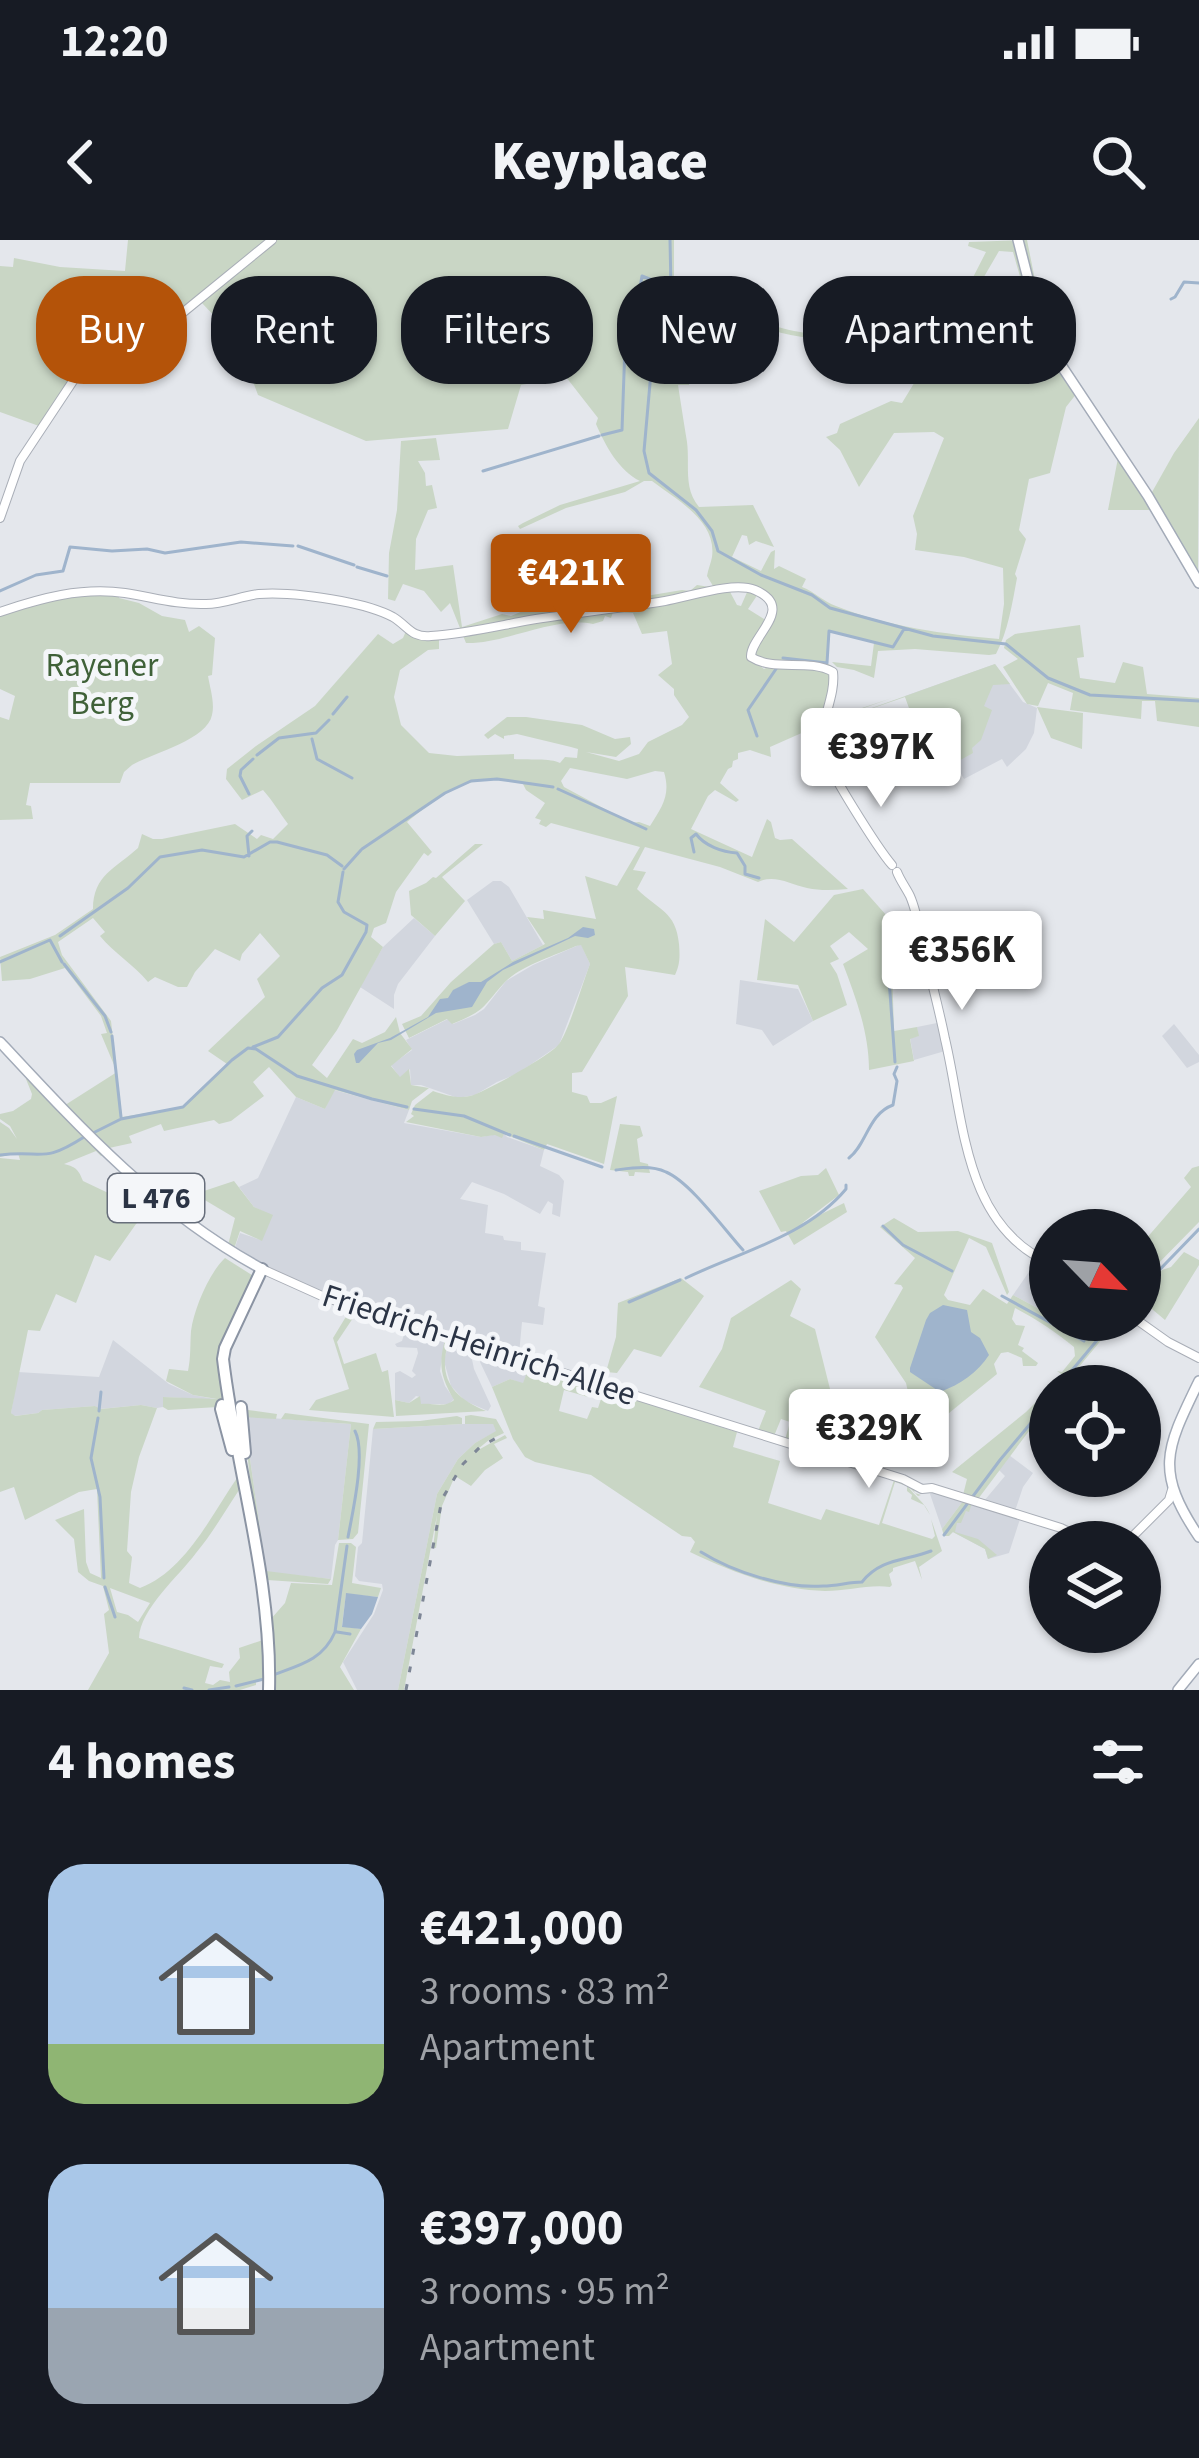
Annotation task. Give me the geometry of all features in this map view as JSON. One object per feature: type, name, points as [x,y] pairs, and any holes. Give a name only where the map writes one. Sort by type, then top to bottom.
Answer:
[{"type":"highway","points":[[262,1268],[224,1359],[264,1600],[269,1690]]},
{"type":"main road","points":[[0,518],[17,466],[77,375],[112,348],[175,319],[272,240]]},
{"type":"main road","points":[[1018,240],[1037,314],[1055,356],[1199,583]]},
{"type":"main road","points":[[0,612],[56,596],[101,591],[202,604],[259,594],[302,595],[385,614],[412,634],[428,637],[718,590],[753,589],[767,598],[772,613],[750,649],[751,657],[766,665],[827,667],[833,672],[824,755],[910,896],[947,1046],[968,1159],[1007,1233],[1029,1252]]},
{"type":"main road","name":"Friedrich-Heinrich-Allee","points":[[0,1042],[124,1171],[178,1215],[295,1284],[371,1313],[1034,1521]]},
{"type":"main road","points":[[1161,1337],[1199,1358]]},
{"type":"main road","points":[[1199,1381],[1170,1448],[1168,1469],[1173,1501],[1199,1538]]},
{"type":"main road","points":[[1146,1521],[1173,1501]]},
{"type":"main road","points":[[1178,1690],[1199,1664]]},
{"type":"shaded area","points":[[995,664],[1023,702],[1037,708],[1034,733],[1026,749],[1007,767],[1002,759],[964,779],[940,737],[922,743],[905,696]]},
{"type":"shaded area","points":[[493,881],[509,887],[543,945],[512,961],[501,942],[494,944],[467,900]]},
{"type":"shaded area","points":[[414,918],[435,936],[398,984],[394,1009],[360,987],[383,947]]},
{"type":"shaded area","points":[[972,931],[977,954],[966,961],[963,975],[939,978],[932,951]]},
{"type":"shaded area","points":[[581,944],[590,964],[559,1045],[517,1074],[475,1095],[458,1098],[411,1085],[410,1069],[400,1078],[391,1065],[412,1050],[406,1040],[448,1019],[453,1024],[475,1015],[506,981]]},
{"type":"shaded area","points":[[740,980],[798,989],[813,1021],[773,1046],[762,1030],[736,1024]]},
{"type":"shaded area","points":[[937,1023],[945,1051],[914,1060],[910,1038],[918,1036],[917,1027]]},
{"type":"shaded area","points":[[1174,1024],[1199,1055],[1199,1062],[1187,1068],[1162,1036]]},
{"type":"shaded area","points":[[334,1090],[409,1110],[404,1123],[481,1137],[504,1133],[544,1150],[540,1166],[564,1181],[560,1217],[552,1214],[553,1204],[548,1201],[540,1214],[472,1182],[460,1199],[488,1205],[485,1233],[521,1242],[521,1250],[546,1253],[538,1306],[545,1308],[543,1325],[522,1322],[519,1354],[450,1330],[349,1306],[233,1253],[240,1233],[261,1240],[272,1216],[254,1207],[239,1187],[258,1178],[296,1097],[325,1109]]},
{"type":"shaded area","points":[[1029,1272],[1029,1304],[1013,1295]]},
{"type":"shaded area","points":[[406,1328],[445,1340],[440,1371],[454,1399],[449,1404],[420,1404],[416,1396],[409,1403],[395,1400],[395,1373],[416,1375],[412,1371],[417,1348],[395,1344],[402,1341]]},
{"type":"shaded area","points":[[113,1340],[169,1384],[220,1400],[164,1397],[163,1407],[157,1408],[95,1406],[11,1413],[18,1372],[99,1377]]},
{"type":"shaded area","points":[[449,1341],[470,1350],[491,1406],[488,1411],[465,1401],[451,1386],[444,1361]]},
{"type":"shaded area","points":[[486,1353],[529,1367],[523,1384],[510,1379],[492,1387],[480,1362]]},
{"type":"shaded area","points":[[244,1416],[351,1424],[331,1579],[266,1572]]},
{"type":"shaded area","points":[[493,1424],[497,1431],[458,1459],[437,1494],[398,1690],[357,1690],[343,1662],[374,1614],[383,1590],[382,1584],[359,1581],[355,1576],[373,1429]]},
{"type":"shaded area","points":[[1009,1455],[1029,1470],[1015,1511],[984,1501],[1005,1476],[998,1469]]},
{"type":"shaded area","points":[[930,1494],[963,1501],[942,1529]]},
{"type":"shaded area","points":[[972,1503],[1020,1519],[1009,1553],[988,1559],[985,1549],[951,1531]]},
{"type":"green space","points":[[128,240],[268,240],[225,276],[211,276],[211,287],[187,307],[187,276],[36,276],[36,384],[67,384],[39,426],[0,412],[0,266],[13,267],[14,258],[125,271]]},
{"type":"green space","points":[[276,240],[674,240],[674,276],[617,276],[617,384],[689,384],[678,385],[691,492],[699,507],[753,505],[774,547],[756,541],[749,545],[742,535],[732,557],[761,571],[775,550],[774,569],[779,566],[806,579],[802,587],[836,606],[958,635],[999,639],[1003,568],[915,550],[913,516],[944,438],[934,432],[894,433],[859,487],[840,450],[826,437],[837,433],[840,424],[891,401],[902,403],[914,384],[1072,384],[1077,393],[1066,407],[1050,473],[1029,479],[1019,530],[1026,539],[996,654],[878,651],[874,678],[832,662],[871,666],[874,643],[830,632],[827,663],[838,676],[828,716],[892,698],[830,720],[827,717],[831,668],[768,663],[752,656],[772,620],[767,591],[713,586],[707,576],[712,544],[702,522],[652,481],[518,526],[560,505],[640,481],[614,457],[596,424],[598,418],[571,384],[593,384],[593,276],[401,276],[401,384],[527,384],[521,385],[508,429],[366,441],[258,395],[254,384],[377,384],[377,276],[232,276]]},
{"type":"green space","points":[[1027,240],[1034,276],[1020,276],[1013,252],[999,251],[984,276],[974,276],[986,252],[968,246],[969,242]]},
{"type":"green space","points":[[211,294],[211,313],[201,302]]},
{"type":"green space","points":[[779,327],[803,332],[803,336],[779,332]]},
{"type":"green space","points":[[1199,418],[1199,583],[1156,510],[1108,510],[1118,458],[1147,501]]},
{"type":"green space","points":[[436,438],[440,460],[418,461],[426,486],[432,485],[437,508],[428,510],[416,539],[415,570],[453,565],[462,627],[530,608],[617,595],[690,591],[697,585],[729,590],[741,606],[748,590],[758,594],[748,609],[769,622],[747,660],[764,669],[772,665],[824,668],[833,675],[822,724],[770,747],[771,757],[750,750],[738,753],[720,783],[739,800],[715,790],[691,829],[752,857],[767,819],[775,838],[792,839],[848,889],[812,889],[776,879],[758,882],[645,847],[633,870],[646,872],[637,889],[674,924],[679,960],[675,975],[625,967],[628,996],[582,1072],[572,1073],[572,1092],[587,1096],[590,1103],[617,1096],[604,1164],[547,1144],[544,1150],[504,1134],[502,1138],[481,1137],[406,1122],[414,1116],[415,1105],[433,1091],[470,1096],[517,1073],[559,1044],[590,964],[581,945],[576,946],[520,971],[483,1007],[452,1024],[447,1019],[409,1038],[402,1024],[421,1016],[494,944],[501,942],[512,961],[545,944],[527,917],[544,919],[543,910],[596,919],[585,876],[617,886],[640,847],[551,823],[539,824],[541,820],[535,818],[545,803],[522,782],[483,780],[462,785],[407,822],[432,852],[424,853],[396,892],[386,923],[374,928],[371,937],[383,947],[312,1065],[327,1078],[353,1039],[362,1043],[385,1032],[396,1017],[412,1049],[391,1066],[400,1077],[409,1069],[411,1085],[429,1088],[412,1101],[409,1110],[335,1090],[325,1109],[296,1097],[269,1067],[253,1082],[264,1096],[231,1121],[164,1131],[161,1124],[129,1136],[132,1143],[109,1148],[106,1154],[96,1151],[64,1164],[76,1169],[83,1181],[123,1200],[144,1217],[110,1261],[95,1255],[76,1303],[56,1294],[40,1331],[28,1330],[11,1413],[95,1406],[157,1408],[131,1492],[129,1583],[140,1588],[184,1556],[237,1478],[239,1490],[202,1546],[153,1604],[139,1638],[224,1664],[222,1668],[210,1666],[205,1683],[213,1685],[220,1680],[230,1682],[239,1648],[263,1640],[264,1679],[240,1690],[88,1690],[109,1653],[104,1614],[109,1610],[103,1586],[78,1572],[74,1539],[55,1520],[84,1509],[86,1562],[90,1573],[101,1578],[97,1489],[79,1492],[25,1520],[14,1487],[0,1492],[0,1158],[20,1160],[18,1153],[0,1157],[0,1122],[17,1139],[0,1114],[31,1099],[28,1072],[62,1107],[117,1072],[122,1117],[183,1107],[227,1064],[208,1051],[265,997],[257,979],[280,956],[260,933],[240,961],[215,949],[187,987],[178,987],[155,977],[148,982],[100,936],[105,932],[93,918],[58,942],[62,955],[111,1021],[117,1071],[101,1034],[107,1033],[101,1016],[65,968],[30,979],[2,981],[0,957],[55,935],[93,909],[101,880],[138,848],[142,834],[162,839],[235,824],[257,839],[261,835],[273,839],[288,824],[263,790],[242,800],[226,779],[227,769],[315,706],[378,634],[393,644],[406,631],[420,639],[439,637],[439,649],[428,650],[400,670],[394,697],[401,725],[429,753],[514,754],[514,759],[560,763],[565,757],[577,758],[578,749],[571,747],[517,734],[504,739],[484,735],[507,717],[526,717],[582,725],[615,739],[630,737],[631,744],[616,757],[586,752],[619,761],[639,754],[648,742],[689,717],[674,689],[658,675],[672,664],[667,631],[642,634],[633,613],[613,612],[611,618],[605,616],[593,624],[562,624],[466,643],[450,603],[441,612],[424,591],[403,584],[395,601],[388,599],[401,441]],"holes":[[[570,768],[627,779],[664,772],[664,800],[650,826],[631,823],[564,787],[561,781]],[[110,1588],[150,1603],[138,1622],[117,1612]]]},
{"type":"green space","name":"Rayener Berg","points":[[101,592],[119,594],[162,616],[185,620],[189,632],[199,626],[215,638],[212,675],[208,676],[212,715],[190,739],[132,765],[120,783],[30,783],[26,805],[31,806],[33,819],[0,820],[0,717],[9,720],[15,696],[0,689],[0,613],[30,602]]},
{"type":"green space","points":[[1080,625],[1084,657],[1077,658],[1080,678],[1115,683],[1123,662],[1143,667],[1147,694],[1199,698],[1199,727],[1157,721],[1155,701],[1142,701],[1141,719],[1070,710],[1073,693],[1048,683],[1038,706],[1027,704],[1003,667],[1018,659],[1004,648],[1006,640],[1015,634]]},
{"type":"green space","points":[[995,664],[1010,684],[993,685],[984,706],[992,710],[981,740],[973,753],[955,763],[951,757],[930,766],[905,697],[827,724]]},
{"type":"green space","points":[[1037,707],[1083,713],[1082,749],[1051,738]]},
{"type":"green space","points":[[475,844],[483,844],[442,877],[465,901],[435,936],[411,915],[409,891],[436,878]]},
{"type":"green space","points":[[863,889],[887,916],[905,967],[892,968],[894,1031],[917,1027],[919,1036],[910,1039],[914,1061],[869,1070],[864,1029],[843,964],[868,949],[849,932],[830,946],[839,959],[830,963],[847,1005],[813,1021],[798,985],[757,980],[765,919],[794,942],[834,895]]},
{"type":"green space","points":[[620,1124],[640,1126],[640,1162],[648,1164],[650,1173],[629,1176],[610,1170]]},
{"type":"green space","points":[[1199,1166],[1199,1222],[1161,1261],[1161,1222],[1191,1187],[1184,1178]]},
{"type":"green space","points":[[826,1168],[839,1195],[801,1224],[844,1203],[847,1212],[794,1245],[786,1231],[781,1232],[759,1191],[818,1175]]},
{"type":"green space","points":[[234,1181],[254,1207],[273,1215],[262,1241],[240,1231],[233,1252],[227,1249],[235,1218],[198,1196]]},
{"type":"green space","points":[[894,1218],[918,1232],[958,1231],[992,1243],[1007,1295],[986,1247],[969,1238],[944,1295],[970,1305],[983,1289],[1007,1304],[1013,1295],[1029,1304],[1029,1316],[1015,1308],[1012,1319],[1025,1326],[1018,1345],[1037,1365],[1023,1366],[1022,1358],[1001,1353],[994,1364],[997,1374],[938,1422],[931,1413],[938,1408],[934,1401],[926,1406],[908,1392],[875,1337],[903,1288],[894,1284],[915,1258],[880,1227]]},
{"type":"green space","points":[[1184,1252],[1199,1260],[1165,1320],[1161,1317],[1161,1271]]},
{"type":"green space","points":[[225,1258],[255,1277],[222,1350],[225,1400],[218,1399],[218,1407],[168,1410],[163,1397],[217,1399],[193,1395],[166,1381],[169,1369],[188,1371],[195,1312]]},
{"type":"green space","points":[[681,1278],[704,1296],[661,1357],[634,1349],[617,1373],[606,1372],[616,1337],[618,1303]]},
{"type":"green space","points":[[791,1280],[801,1289],[790,1316],[815,1329],[842,1437],[828,1436],[821,1451],[785,1440],[790,1422],[781,1419],[774,1436],[758,1431],[766,1411],[699,1387],[722,1349],[731,1318]]},
{"type":"green space","points":[[350,1310],[357,1312],[337,1342],[344,1364],[376,1353],[382,1372],[388,1370],[394,1417],[309,1410],[316,1400],[349,1389],[333,1338]]},
{"type":"green space","points":[[445,1340],[449,1341],[445,1365],[450,1384],[464,1399],[486,1411],[396,1416],[395,1400],[409,1403],[420,1396],[421,1404],[439,1405],[454,1400],[442,1371]]},
{"type":"green space","points":[[1066,1341],[1100,1341],[1080,1365],[1068,1365],[1075,1356],[1074,1347]]},
{"type":"green space","points":[[529,1367],[592,1387],[588,1397],[564,1390],[559,1411],[587,1419],[592,1407],[598,1408],[604,1390],[737,1432],[733,1447],[780,1461],[768,1503],[821,1520],[826,1509],[879,1525],[894,1480],[905,1482],[923,1505],[911,1499],[907,1486],[895,1482],[882,1523],[932,1539],[931,1519],[942,1551],[919,1567],[922,1580],[915,1561],[893,1568],[890,1587],[807,1590],[739,1573],[690,1552],[695,1542],[691,1537],[682,1536],[591,1475],[525,1457],[492,1387],[510,1379],[523,1383]]},
{"type":"green space","points":[[1029,1409],[1029,1431],[978,1499],[963,1495],[967,1479],[952,1472]]},
{"type":"green space","points":[[243,1413],[277,1414],[276,1419],[244,1417],[266,1571],[331,1579],[328,1584],[267,1580],[270,1620],[285,1603],[291,1583],[332,1585],[339,1543],[356,1547],[352,1583],[381,1588],[378,1597],[346,1594],[342,1626],[361,1629],[340,1667],[354,1690],[272,1690]]},
{"type":"green space","points":[[285,1413],[369,1424],[358,1533],[353,1539],[338,1540],[351,1424],[281,1419]]},
{"type":"green space","points":[[457,1416],[462,1424],[373,1429],[376,1422]]},
{"type":"green space","points":[[465,1416],[496,1419],[504,1433],[473,1453],[505,1435],[494,1444],[503,1458],[471,1486],[455,1476],[442,1506],[433,1548],[437,1515],[404,1690],[398,1690],[437,1494],[458,1459],[496,1431],[493,1424],[465,1424]]},
{"type":"green space","points":[[963,1501],[972,1503],[955,1532],[978,1539],[997,1555],[988,1559],[985,1549],[953,1532],[944,1536],[942,1529]]},
{"type":"water","points":[[583,927],[594,929],[595,935],[575,936],[503,970],[487,982],[472,1007],[436,1013],[378,1043],[356,1063],[357,1050],[428,1017],[453,990],[481,982],[513,962],[568,938]]},
{"type":"water","points":[[943,1305],[967,1310],[971,1332],[989,1355],[968,1377],[940,1392],[910,1368],[926,1320]]},
{"type":"water","points":[[346,1593],[378,1597],[361,1629],[342,1627]]},
{"type":"waterway","points":[[670,240],[667,324],[652,361],[644,451],[649,473],[696,510],[712,531],[718,551],[830,608],[933,636],[1006,644],[1048,678],[1090,695],[1199,701]]},
{"type":"waterway","points":[[1171,299],[1184,282],[1199,283]]},
{"type":"waterway","points":[[602,435],[622,430],[624,384]]},
{"type":"waterway","points":[[483,471],[599,436]]},
{"type":"waterway","points":[[0,591],[36,575],[63,571],[70,547],[165,553],[241,542],[293,546]]},
{"type":"waterway","points":[[298,546],[354,565]]},
{"type":"waterway","points":[[357,567],[387,576]]},
{"type":"waterway","points":[[783,658],[827,663],[829,631],[893,647],[904,629]]},
{"type":"waterway","points":[[757,736],[748,710],[776,669]]},
{"type":"waterway","points":[[333,714],[347,697]]},
{"type":"waterway","points":[[257,755],[279,738],[316,733],[329,720]]},
{"type":"waterway","points":[[312,739],[317,759],[352,778]]},
{"type":"waterway","points":[[249,794],[240,776],[253,759]]},
{"type":"waterway","points":[[362,849],[471,781],[497,779],[553,787]]},
{"type":"waterway","points":[[558,789],[646,829]]},
{"type":"waterway","points":[[249,856],[247,836],[252,831]]},
{"type":"waterway","points":[[694,852],[691,838],[696,834],[714,848],[737,853],[745,874],[759,878]]},
{"type":"waterway","points":[[60,936],[128,888],[160,857],[202,850],[244,857],[277,842],[327,855],[342,866]]},
{"type":"waterway","points":[[344,869],[361,850]]},
{"type":"waterway","points":[[253,1047],[278,1037],[322,988],[342,975],[366,932],[367,925],[344,912],[338,902],[343,872]]},
{"type":"waterway","points":[[0,962],[50,940],[62,962]]},
{"type":"waterway","points":[[887,947],[889,951]]},
{"type":"waterway","points":[[891,956],[886,968],[895,1062]]},
{"type":"waterway","points":[[64,964],[105,1016],[111,1032]]},
{"type":"waterway","points":[[112,1036],[121,1117]]},
{"type":"waterway","points":[[93,1133],[121,1119],[183,1107],[248,1048],[297,1076],[407,1107]]},
{"type":"waterway","points":[[849,1158],[878,1115],[893,1105],[897,1067]]},
{"type":"waterway","points":[[414,1109],[464,1116],[510,1135]]},
{"type":"waterway","points":[[514,1136],[602,1167]]},
{"type":"waterway","points":[[0,1155],[51,1153],[84,1137]]},
{"type":"waterway","points":[[616,1170],[654,1168],[675,1177],[743,1250]]},
{"type":"waterway","points":[[686,1278],[792,1231],[830,1205],[846,1185]]},
{"type":"waterway","points":[[883,1226],[903,1245],[952,1271]]},
{"type":"waterway","points":[[1161,1268],[1199,1229]]},
{"type":"waterway","points":[[629,1302],[680,1280]]},
{"type":"waterway","points":[[1002,1296],[1029,1311]]},
{"type":"waterway","points":[[1076,1365],[1096,1341]]},
{"type":"waterway","points":[[99,1411],[101,1392]]},
{"type":"waterway","points":[[98,1418],[91,1458],[100,1497],[104,1578]]},
{"type":"waterway","points":[[944,1535],[1029,1425]]},
{"type":"waterway","points":[[348,1537],[359,1467],[355,1431]]},
{"type":"waterway","points":[[273,1675],[310,1660],[330,1641],[347,1546]]},
{"type":"waterway","points":[[701,1552],[760,1578],[828,1586],[862,1582],[886,1564],[931,1551]]},
{"type":"waterway","points":[[105,1587],[115,1617]]},
{"type":"waterway","points":[[337,1632],[350,1634]]},
{"type":"waterway","points":[[236,1686],[264,1679]]},
{"type":"waterway","points":[[209,1690],[229,1687]]},
{"type":"waterway","points":[[184,1688],[192,1690]]},
{"type":"railway","points":[[406,1690],[442,1499],[463,1464],[500,1436]]}]
